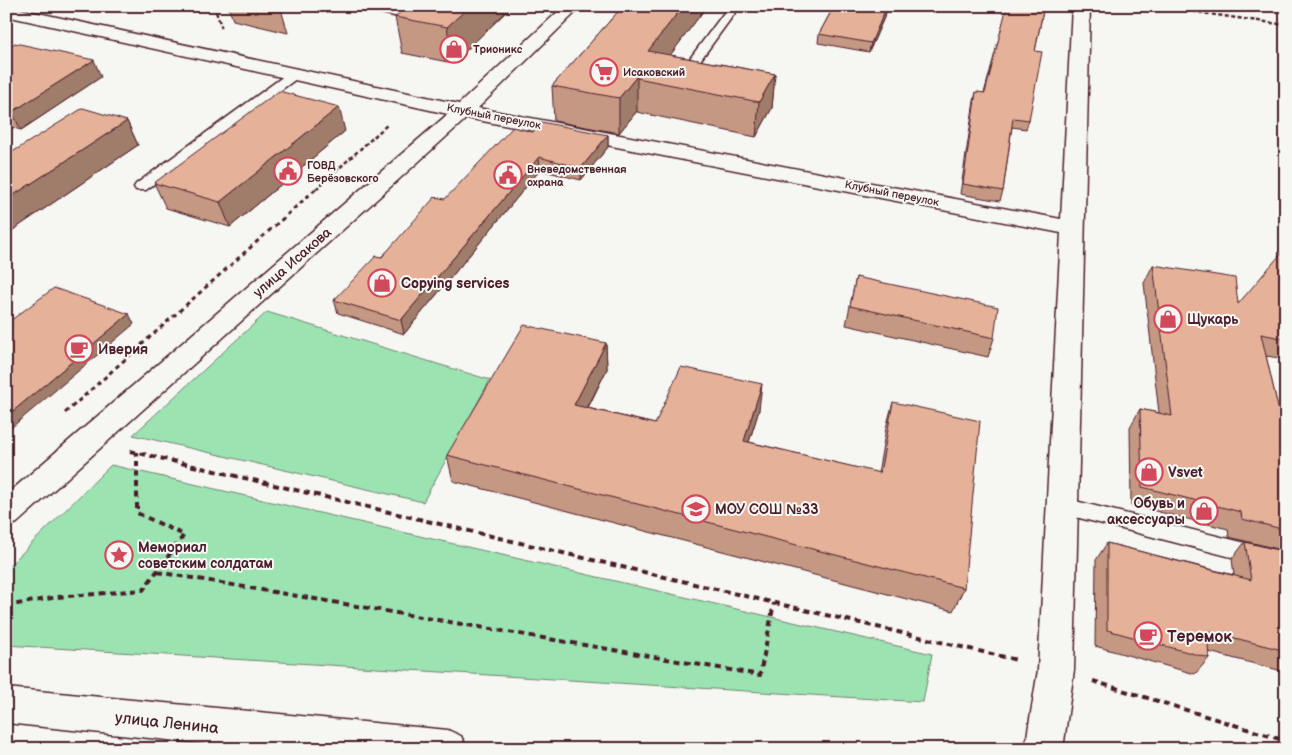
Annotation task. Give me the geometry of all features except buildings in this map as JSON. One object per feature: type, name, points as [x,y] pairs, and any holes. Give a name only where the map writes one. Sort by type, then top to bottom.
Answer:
[{"type":"street","name":"улица Исакова","points":[[6,514],[463,111],[574,6]]},
{"type":"street","points":[[1044,749],[1056,670],[1081,6]]},
{"type":"street","name":"Клубный переулок","points":[[6,12],[296,73],[463,111],[1073,228]]},
{"type":"street","name":"улица Ленина","points":[[6,705],[448,749]]},
{"type":"lane","points":[[363,6],[403,15],[415,6]]},
{"type":"lane","points":[[702,78],[684,75],[735,6]]},
{"type":"lane","points":[[141,187],[296,73]]},
{"type":"lane","points":[[1063,506],[1286,562]]},
{"type":"path","points":[[214,6],[220,29],[230,31]]},
{"type":"path","points":[[1154,6],[1286,25]]},
{"type":"path","points":[[1201,6],[1202,13]]},
{"type":"path","points":[[59,418],[393,120]]},
{"type":"path","points":[[88,441],[1056,670],[1286,741]]},
{"type":"path","points":[[6,606],[57,597],[143,590],[184,535],[137,513],[137,452]]},
{"type":"path","points":[[157,572],[760,675],[774,603]]},
{"type":"green space","points":[[267,312],[490,380],[423,502],[133,435]]},
{"type":"green space","points":[[111,465],[932,654],[923,702],[6,645],[6,569]]},
{"type":"place","name":"Трионикс","points":[[454,49]]},
{"type":"place","name":"Исаковский","points":[[604,72]]},
{"type":"place","name":"ГОВД Берёзовского","points":[[288,171]]},
{"type":"place","name":"Вневедомственная охрана","points":[[508,175]]},
{"type":"place","name":"Copying services","points":[[382,283]]},
{"type":"place","name":"Щукарь","points":[[1168,319]]},
{"type":"place","name":"Иверия","points":[[79,349]]},
{"type":"place","name":"Vsvet","points":[[1149,472]]},
{"type":"place","name":"МОУ СОШ №33","points":[[696,509]]},
{"type":"place","name":"Обувь и аксессуары","points":[[1204,511]]},
{"type":"place","name":"Мемориал советским солдатам","points":[[119,555]]},
{"type":"place","name":"Теремок","points":[[1148,636]]}]
